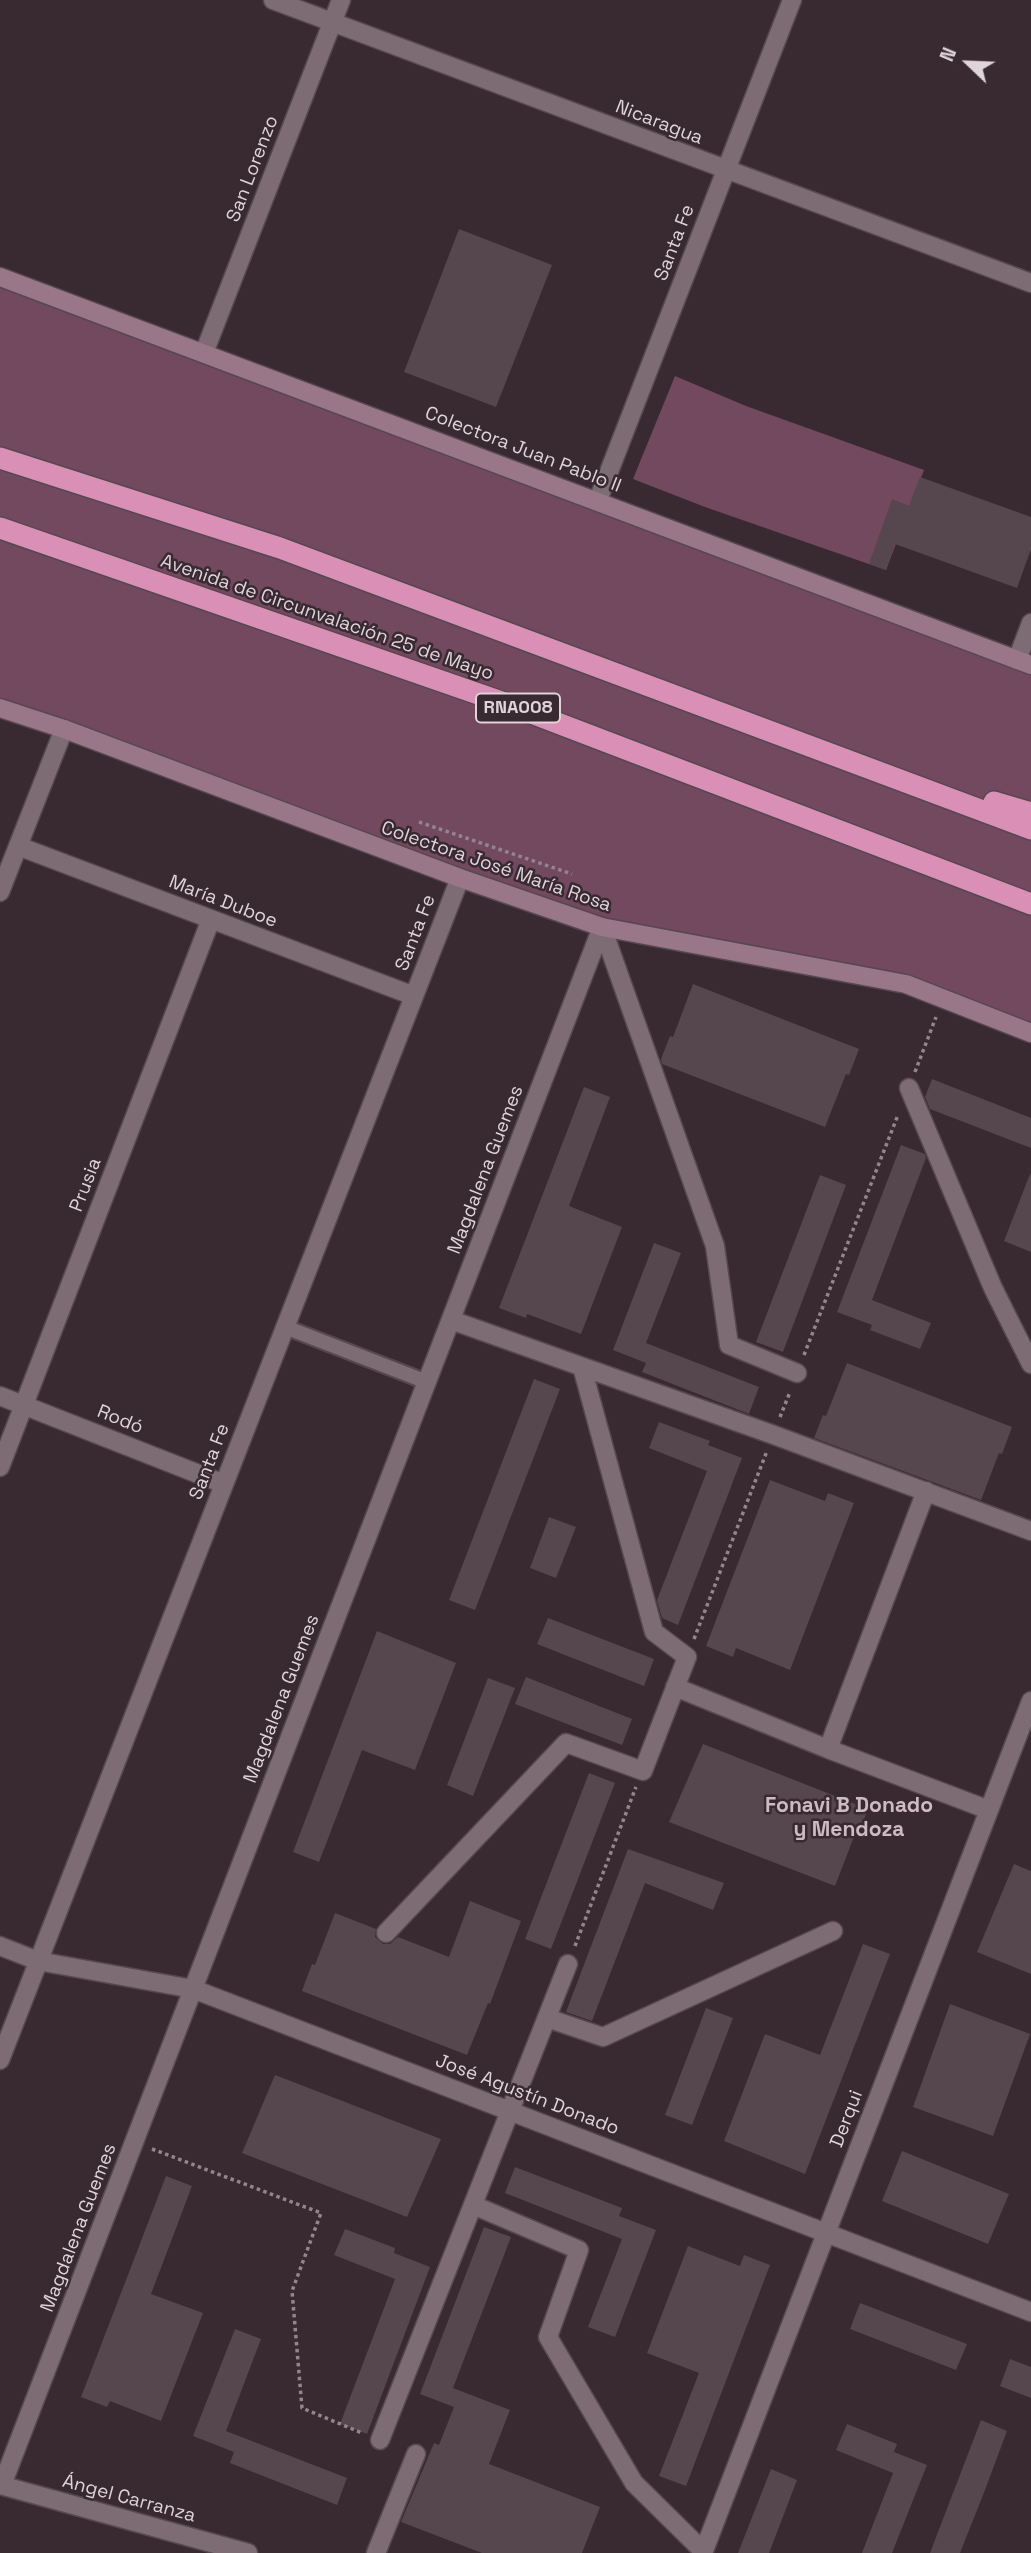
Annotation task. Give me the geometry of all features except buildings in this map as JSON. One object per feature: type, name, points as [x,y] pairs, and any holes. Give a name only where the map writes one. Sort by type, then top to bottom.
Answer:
[{"type":"highway","points":[[0,458],[280,548],[1031,830]]},
{"type":"highway","name":"Avenida de Circunvalación 25 de Mayo","points":[[0,528],[513,706],[1031,904]]},
{"type":"highway","points":[[844,758],[1031,813]]},
{"type":"main road","name":"Colectora Juan Pablo II","points":[[0,276],[1024,663]]},
{"type":"main road","name":"Colectora José María Rosa","points":[[0,708],[64,729],[460,878],[602,928],[906,984],[1031,1033]]},
{"type":"street","name":"Nicaragua","points":[[273,0],[1031,283]]},
{"type":"street","name":"San Lorenzo","points":[[204,354],[341,0]]},
{"type":"street","name":"Santa Fe","points":[[598,500],[792,0]]},
{"type":"street","points":[[1024,663],[1031,623]]},
{"type":"street","points":[[0,892],[64,729]]},
{"type":"street","name":"María Duboe","points":[[18,846],[414,996]]},
{"type":"street","name":"Santa Fe","points":[[0,2060],[460,878]]},
{"type":"street","name":"Prusia","points":[[0,1466],[211,919]]},
{"type":"street","points":[[602,928],[715,1246],[729,1345],[797,1373]]},
{"type":"street","name":"Magdalena Guemes","points":[[1,2485],[602,928]]},
{"type":"street","points":[[909,1087],[993,1288],[1031,1364]]},
{"type":"street","points":[[451,1320],[774,1434],[1031,1531]]},
{"type":"street","points":[[285,1327],[427,1382]]},
{"type":"street","points":[[386,1933],[566,1743],[643,1770],[687,1657],[654,1632],[582,1367]]},
{"type":"street","name":"Rodó","points":[[0,1396],[224,1484]]},
{"type":"street","points":[[828,1749],[926,1491]]},
{"type":"street","points":[[675,1687],[989,1810]]},
{"type":"street","name":"Derqui","points":[[703,2552],[1031,1701]]},
{"type":"street","points":[[547,2018],[603,2037],[833,1931]]},
{"type":"street","name":"José Agustín Donado","points":[[0,1947],[38,1961],[193,1989],[1031,2312]]},
{"type":"street","points":[[380,2440],[568,1964]]},
{"type":"street","points":[[473,2205],[579,2250],[548,2337],[635,2483],[703,2552]]},
{"type":"street","points":[[376,2553],[416,2454]]},
{"type":"street","name":"Ángel Carranza","points":[[1,2485],[248,2553]]},
{"type":"path","points":[[419,822],[572,873]]},
{"type":"path","points":[[687,1657],[943,999]]},
{"type":"path","points":[[568,1964],[643,1770]]},
{"type":"path","points":[[134,2143],[321,2213],[292,2291],[302,2407],[380,2440]]},
{"type":"shaded area","points":[[0,277],[1031,665],[1031,1033],[906,984],[602,927],[0,708]]},
{"type":"shaded area","points":[[675,376],[746,406],[924,470],[886,570],[633,479]]},
{"type":"district","name":"Fonavi B Donado y Mendoza","points":[[849,1818]]}]
